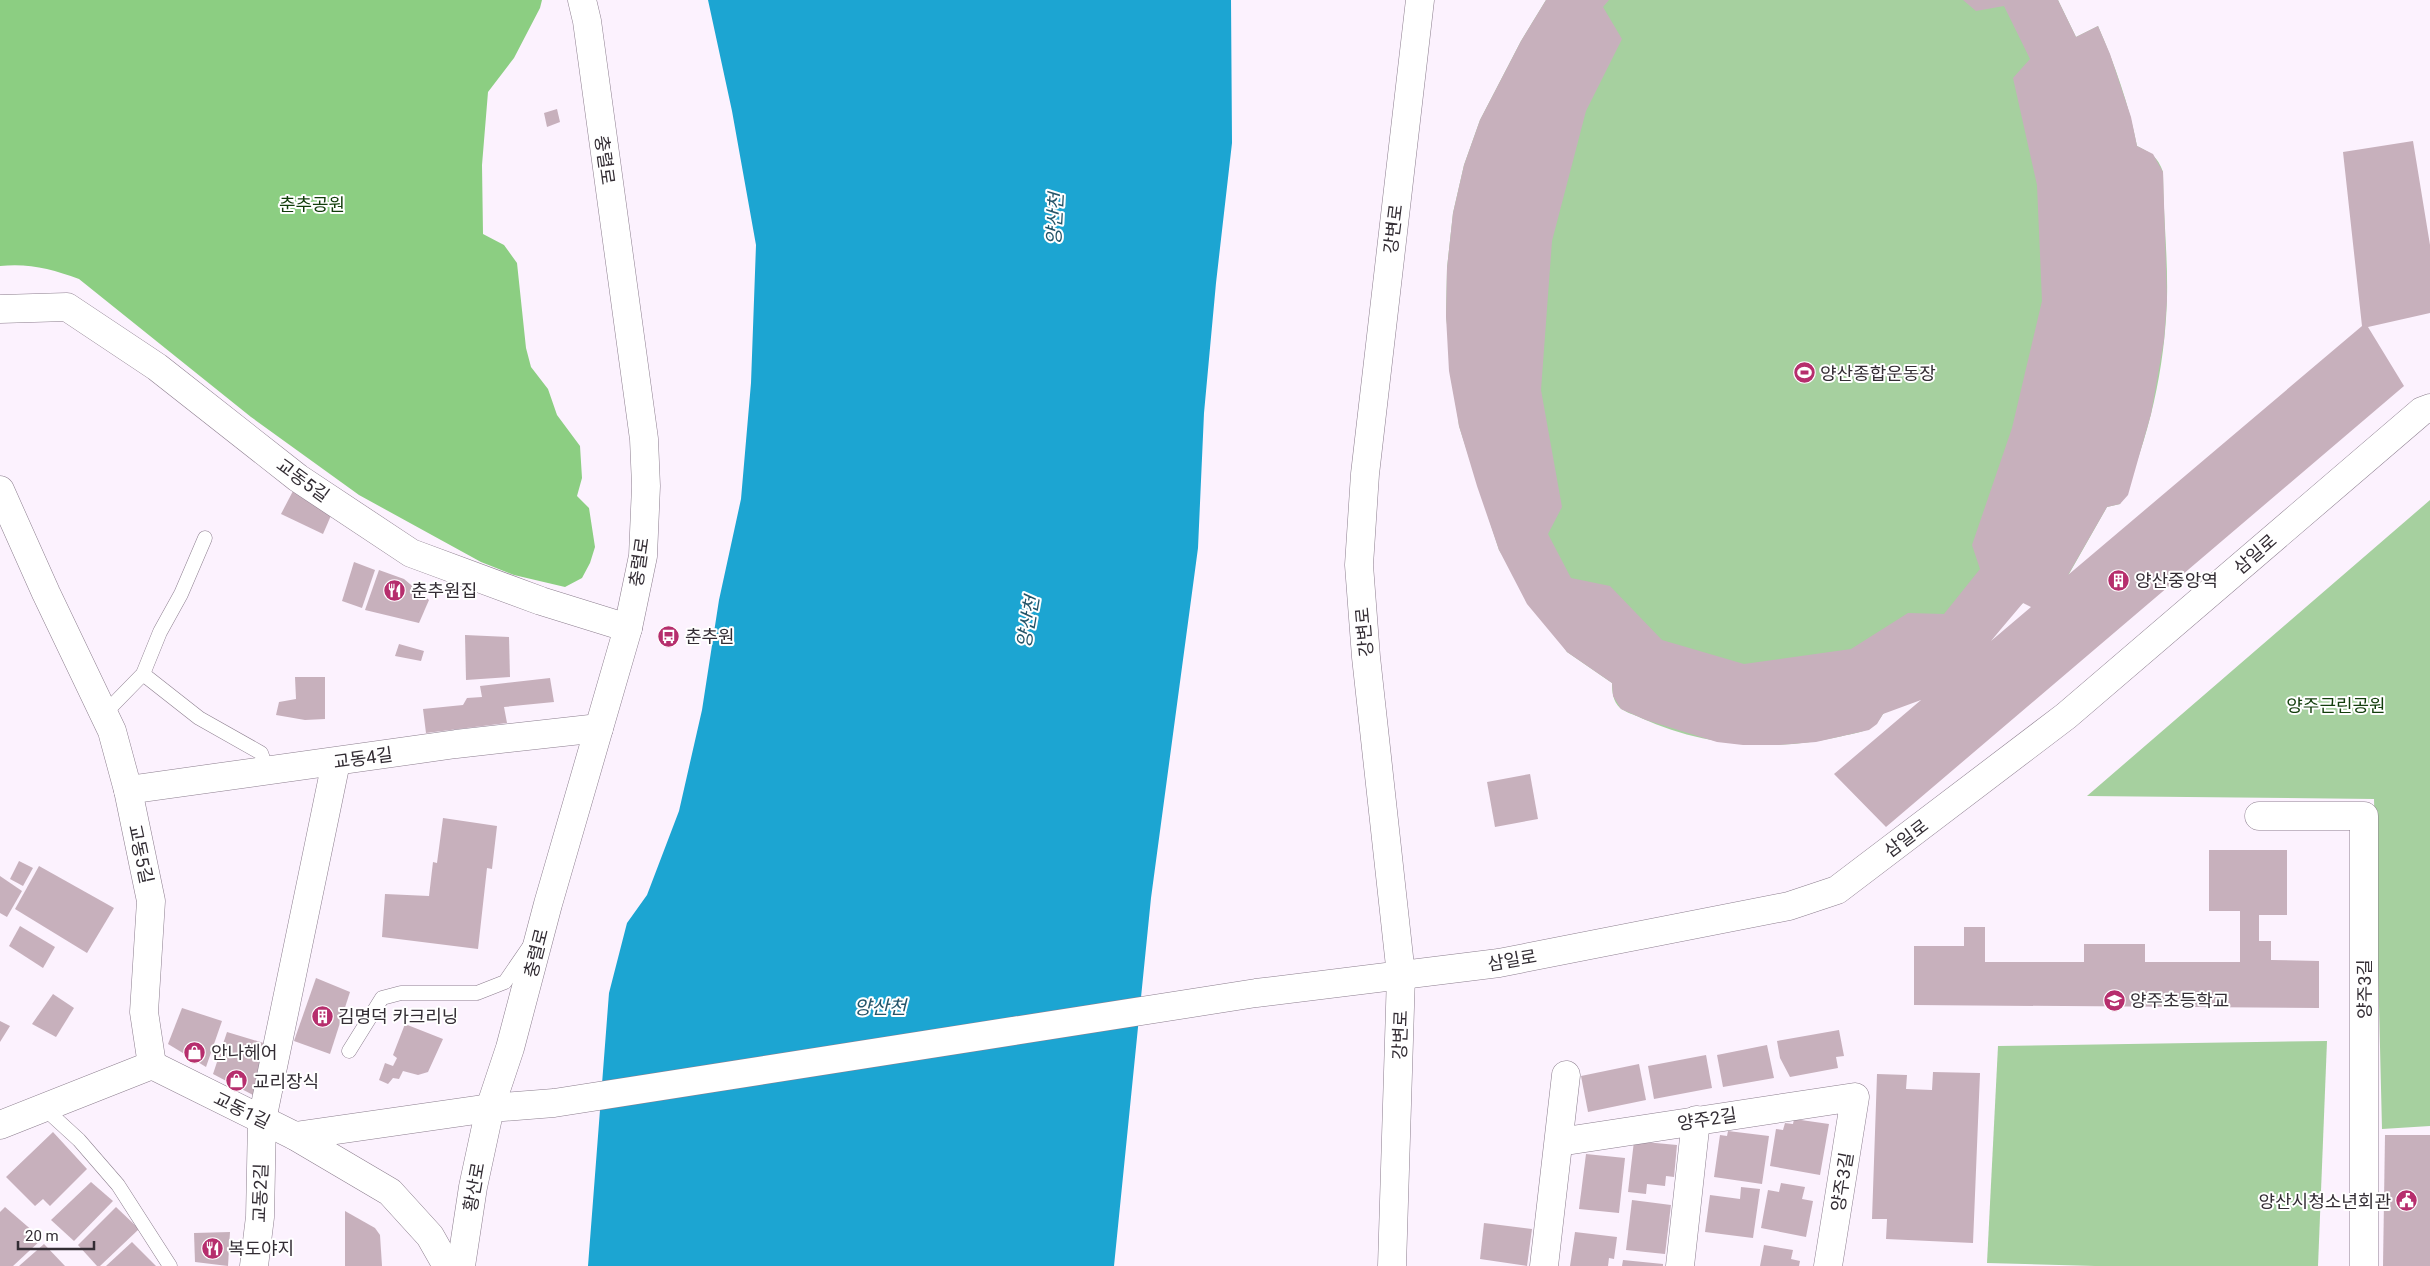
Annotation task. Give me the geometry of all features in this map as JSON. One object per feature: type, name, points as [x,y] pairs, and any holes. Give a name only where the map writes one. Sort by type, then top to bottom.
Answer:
[{"type":"street","name":"충렬로","points":[[490,1108],[513,1040],[543,926],[628,628],[643,556],[646,486],[644,439],[587,21],[582,0]]},
{"type":"street","name":"강변로","points":[[1392,1266],[1401,975],[1366,657],[1359,565],[1365,474],[1420,0]]},
{"type":"street","name":"교동5길","points":[[0,309],[67,307],[156,367],[298,478],[411,553],[541,601],[628,628]]},
{"type":"street","name":"삼일로","points":[[490,1108],[554,1103],[1246,994],[1499,964],[1789,906],[1837,890],[2066,716],[2422,412],[2430,408]]},
{"type":"street","name":"교동5길","points":[[0,490],[46,593],[112,731],[128,790],[151,901],[144,1012],[152,1065]]},
{"type":"street","name":"교동4길","points":[[128,790],[268,772],[456,744],[600,728]]},
{"type":"street","name":"교동2길","points":[[254,1266],[260,1217],[262,1120],[336,762]]},
{"type":"street","name":"양주3길","points":[[2259,816],[2364,816],[2364,1266]]},
{"type":"street","name":"교동1길","points":[[152,1065],[295,1136],[390,1192],[430,1236],[447,1266]]},
{"type":"street","points":[[0,1125],[152,1065]]},
{"type":"street","points":[[1544,1266],[1566,1076]]},
{"type":"street","name":"양주3길","points":[[1828,1266],[1855,1097]]},
{"type":"street","name":"양주2길","points":[[1559,1142],[1855,1097]]},
{"type":"street","points":[[295,1136],[490,1108]]},
{"type":"street","name":"황산로","points":[[461,1266],[473,1187],[490,1108]]},
{"type":"street","points":[[1680,1266],[1696,1120]]},
{"type":"lane","points":[[104,714],[143,674],[160,632],[182,594],[204,538]]},
{"type":"lane","points":[[143,674],[199,718],[261,753],[268,772]]},
{"type":"lane","points":[[349,1051],[382,998],[401,993],[477,993],[505,982],[543,926]]},
{"type":"lane","points":[[44,1108],[79,1140],[118,1185],[170,1266]]},
{"type":"green space","name":"춘추공원","points":[[0,0],[542,0],[540,8],[514,58],[488,92],[482,165],[483,234],[504,245],[517,263],[526,348],[531,367],[548,389],[557,415],[580,446],[582,478],[577,496],[589,508],[595,547],[590,563],[582,578],[565,587],[514,575],[481,562],[359,495],[251,417],[79,279],[40,268],[21,265],[0,266]]},
{"type":"green space","name":"양산종합운동장","points":[[1546,0],[2058,0],[2076,37],[2098,26],[2121,85],[2137,146],[2153,156],[2161,167],[2163,172],[2167,282],[2163,351],[2154,403],[2147,429],[2120,504],[2107,507],[2065,581],[2023,603],[1883,714],[1874,725],[1864,731],[1813,742],[1763,745],[1738,744],[1688,735],[1625,711],[1620,708],[1614,699],[1612,683],[1567,652],[1499,550],[1459,426],[1446,316],[1447,268],[1453,213],[1464,165],[1480,120],[1521,41]]},
{"type":"green space","name":"양주근린공원","points":[[2430,500],[2430,1126],[2382,1129],[2374,799],[2087,796]]},
{"type":"green space","points":[[2327,1041],[2318,1266],[2095,1266],[1987,1263],[1998,1046]]},
{"type":"water","name":"양산천","points":[[708,0],[1231,0],[1232,143],[1204,413],[1198,548],[1151,898],[1114,1266],[588,1266],[609,993],[627,923],[647,895],[679,811],[702,710],[719,600],[741,499],[751,383],[756,245],[732,111]]},
{"type":"building","points":[[1546,0],[1609,0],[1603,7],[1622,39],[1586,111],[1552,241],[1541,390],[1562,507],[1548,534],[1571,578],[1610,586],[1662,640],[1744,664],[1851,649],[1908,613],[1944,614],[1980,569],[1972,545],[2012,428],[2042,301],[2037,185],[2013,78],[2030,59],[2004,6],[1976,11],[1963,0],[2058,0],[2076,37],[2098,26],[2110,54],[2131,117],[2137,146],[2153,154],[2163,172],[2167,299],[2164,340],[2151,414],[2128,495],[2120,504],[2107,507],[2068,575],[2362,326],[2343,152],[2413,141],[2430,245],[2430,313],[2368,327],[2404,386],[1886,827],[1834,774],[1921,700],[1883,714],[1877,724],[1869,730],[1816,742],[1779,745],[1743,745],[1717,742],[1646,720],[1621,709],[1613,696],[1612,683],[1567,652],[1527,604],[1499,550],[1459,426],[1449,371],[1446,316],[1447,268],[1453,213],[1464,165],[1480,120],[1521,41]],"holes":[[[2023,603],[2031,607],[1991,641]]]},
{"type":"building","points":[[557,109],[560,122],[547,127],[544,113]]},
{"type":"building","points":[[293,491],[333,511],[323,534],[281,514]]},
{"type":"building","points":[[354,562],[375,570],[362,608],[342,601]]},
{"type":"building","name":"춘추원집","points":[[379,570],[404,579],[429,600],[419,623],[365,610]]},
{"type":"building","points":[[465,635],[509,637],[510,677],[466,680]]},
{"type":"building","points":[[399,644],[424,651],[421,661],[395,656]]},
{"type":"building","points":[[295,677],[325,677],[325,719],[305,720],[276,715],[279,702],[296,699]]},
{"type":"building","points":[[550,678],[554,702],[504,707],[507,723],[426,733],[423,709],[463,705],[467,698],[482,697],[480,686]]},
{"type":"building","points":[[1530,774],[1538,819],[1495,827],[1487,782]]},
{"type":"building","points":[[443,818],[497,826],[492,869],[487,868],[478,949],[382,937],[385,894],[429,896],[433,862],[437,863]]},
{"type":"building","points":[[2209,850],[2287,850],[2287,915],[2259,915],[2259,941],[2271,941],[2271,960],[2319,961],[2319,1008],[1914,1005],[1914,946],[1964,946],[1964,927],[1985,927],[1985,962],[2084,962],[2084,944],[2145,944],[2145,962],[2240,962],[2240,911],[2209,911]]},
{"type":"building","points":[[19,861],[33,868],[23,886],[10,879]]},
{"type":"building","points":[[39,866],[114,908],[87,953],[15,909]]},
{"type":"building","points":[[0,876],[22,891],[7,917],[0,913]]},
{"type":"building","points":[[20,926],[55,947],[43,968],[9,946]]},
{"type":"building","name":"김명덕 카크리닝","points":[[316,978],[350,992],[330,1054],[294,1041]]},
{"type":"building","points":[[53,994],[74,1008],[56,1037],[32,1024]]},
{"type":"building","points":[[182,1008],[222,1021],[206,1067],[168,1044]]},
{"type":"building","points":[[0,1021],[10,1026],[0,1042]]},
{"type":"building","points":[[405,1024],[443,1039],[428,1072],[418,1075],[403,1071],[399,1079],[393,1078],[388,1084],[379,1080],[385,1063],[393,1066],[397,1058],[393,1055]]},
{"type":"building","points":[[1839,1030],[1844,1056],[1836,1057],[1838,1068],[1790,1077],[1780,1058],[1777,1041]]},
{"type":"building","points":[[227,1032],[267,1044],[253,1095],[213,1074]]},
{"type":"building","points":[[1767,1045],[1774,1078],[1723,1087],[1717,1055]]},
{"type":"building","points":[[1706,1055],[1712,1088],[1654,1099],[1648,1066]]},
{"type":"building","points":[[1639,1064],[1646,1100],[1588,1112],[1581,1076]]},
{"type":"building","points":[[1933,1072],[1980,1073],[1973,1243],[1886,1239],[1887,1219],[1872,1219],[1877,1074],[1907,1075],[1906,1089],[1932,1090]]},
{"type":"building","points":[[1794,1119],[1829,1124],[1820,1175],[1770,1166],[1776,1129],[1783,1130],[1785,1123],[1793,1124]]},
{"type":"building","points":[[1728,1131],[1769,1136],[1762,1184],[1714,1177],[1720,1135],[1727,1136]]},
{"type":"building","points":[[53,1132],[87,1169],[50,1206],[43,1199],[35,1206],[6,1177]]},
{"type":"building","name":"양산시청소년회관","points":[[2385,1135],[2430,1135],[2430,1266],[2383,1266]]},
{"type":"building","points":[[1634,1141],[1677,1145],[1674,1177],[1666,1176],[1665,1186],[1647,1184],[1646,1194],[1628,1192]]},
{"type":"building","points":[[1586,1154],[1625,1158],[1619,1213],[1579,1209]]},
{"type":"building","points":[[91,1182],[113,1201],[74,1241],[51,1220]]},
{"type":"building","points":[[1781,1183],[1805,1187],[1802,1199],[1813,1201],[1806,1237],[1761,1228],[1768,1190],[1779,1192]]},
{"type":"building","points":[[1741,1187],[1760,1189],[1753,1238],[1705,1232],[1710,1195],[1740,1199]]},
{"type":"building","points":[[1632,1200],[1671,1205],[1665,1254],[1626,1250]]},
{"type":"building","points":[[5,1207],[42,1239],[13,1266],[0,1266],[0,1212]]},
{"type":"building","points":[[116,1207],[139,1229],[100,1266],[97,1266],[78,1245]]},
{"type":"building","points":[[345,1211],[375,1228],[380,1235],[382,1266],[345,1266]]},
{"type":"building","points":[[1484,1223],[1532,1229],[1527,1266],[1480,1259]]},
{"type":"building","name":"복도야지","points":[[230,1232],[228,1266],[195,1262],[194,1233]]},
{"type":"building","points":[[1575,1232],[1617,1237],[1614,1259],[1609,1258],[1608,1266],[1570,1266]]},
{"type":"building","points":[[132,1242],[156,1266],[106,1266]]},
{"type":"building","points":[[44,1244],[65,1266],[19,1266]]},
{"type":"building","points":[[1764,1245],[1793,1250],[1791,1259],[1800,1261],[1799,1266],[1760,1266]]},
{"type":"building","points":[[1623,1260],[1663,1264],[1663,1266],[1622,1266]]},
{"type":"place","name":"양산종합운동장","points":[[1804,373]]},
{"type":"place","name":"양산중앙역","points":[[2119,580]]},
{"type":"place","name":"춘추원집","points":[[395,590]]},
{"type":"place","name":"춘추원","points":[[669,636]]},
{"type":"place","name":"양주초등학교","points":[[2114,1000]]},
{"type":"place","name":"김명덕 카크리닝","points":[[322,1016]]},
{"type":"place","name":"안나헤어","points":[[195,1052]]},
{"type":"place","name":"교리장식","points":[[237,1081]]},
{"type":"place","name":"양산시청소년회관","points":[[2407,1201]]},
{"type":"place","name":"복도야지","points":[[212,1248]]}]
